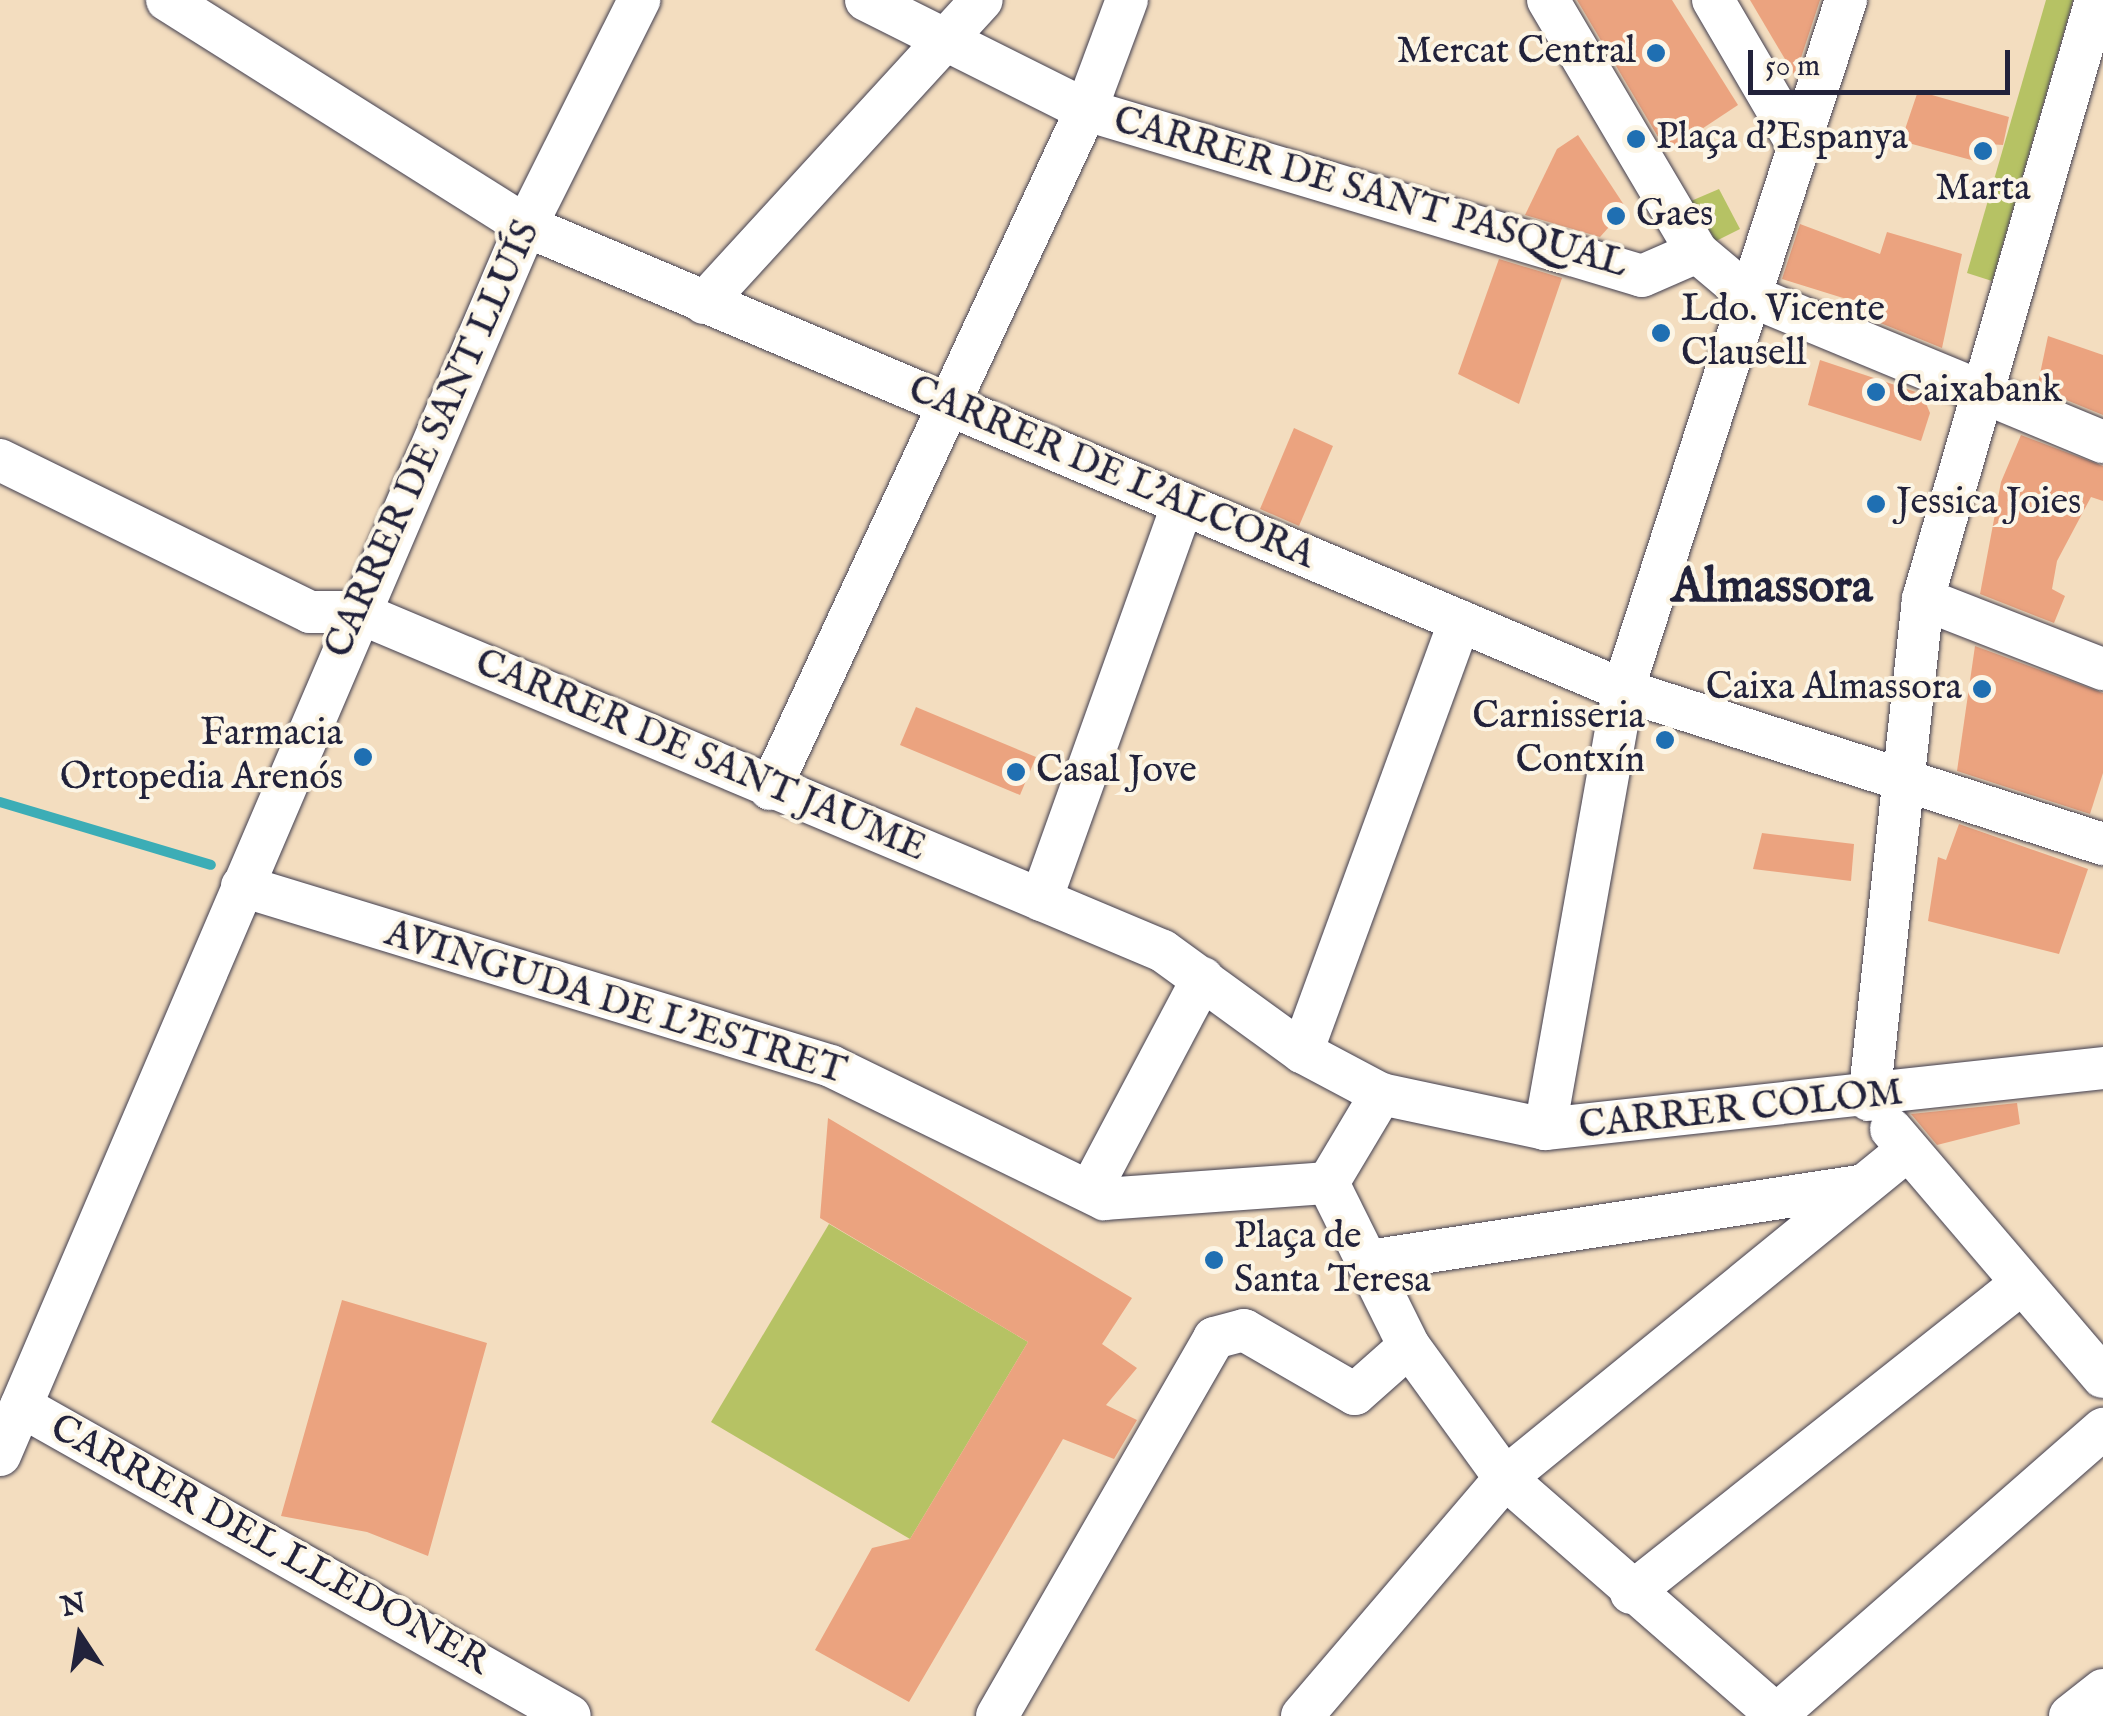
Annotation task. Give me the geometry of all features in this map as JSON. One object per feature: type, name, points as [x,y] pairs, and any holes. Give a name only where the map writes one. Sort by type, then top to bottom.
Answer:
[{"type":"street","name":"CARRER DE L'ALCORA","points":[[168,0],[526,226],[1622,690],[2103,844]]},
{"type":"street","name":"CARRER DE SANT LLUÍS","points":[[0,1455],[357,612],[526,226],[639,0]]},
{"type":"street","name":"CARRER DE SANT PASQUAL","points":[[866,0],[1086,110],[1642,276],[1696,252]]},
{"type":"street","points":[[704,303],[982,0]]},
{"type":"street","points":[[770,789],[942,402],[1086,110],[1127,0]]},
{"type":"street","points":[[1548,0],[1696,252],[1748,295],[2103,442]]},
{"type":"street","points":[[1713,0],[1796,142]]},
{"type":"street","points":[[1545,1130],[1622,690],[1796,142],[1846,0]]},
{"type":"street","points":[[2096,0],[1923,599],[1898,778],[1870,1100],[1905,1152],[2103,1377]]},
{"type":"street","name":"CARRER DE SANT JAUME","points":[[0,460],[310,612],[357,612],[770,789],[1163,951],[1302,1052],[1380,1094]]},
{"type":"street","points":[[1041,900],[1183,504]]},
{"type":"street","points":[[1923,599],[2103,669]]},
{"type":"street","points":[[1302,1052],[1460,621]]},
{"type":"street","name":"AVINGUDA DE L'ESTRET","points":[[242,886],[831,1066],[1090,1190]]},
{"type":"street","points":[[1203,978],[1090,1190],[1104,1199],[1328,1183]]},
{"type":"street","name":"CARRER COLOM","points":[[1380,1094],[1545,1130],[1870,1100],[2103,1068]]},
{"type":"street","points":[[1328,1183],[1380,1094]]},
{"type":"street","points":[[1302,1716],[1505,1478],[1905,1152]]},
{"type":"street","points":[[1328,1183],[1409,1346],[1505,1478],[1632,1594],[1776,1715],[2103,1429]]},
{"type":"street","points":[[1369,1262],[1862,1186]]},
{"type":"street","points":[[1632,1594],[2020,1284]]},
{"type":"street","points":[[997,1716],[1214,1338],[1244,1330],[1354,1394],[1409,1346]]},
{"type":"street","name":"CARRER DEL LLEDONER","points":[[21,1406],[570,1716]]},
{"type":"street","points":[[2070,1716],[2103,1690]]},
{"type":"green space","points":[[2046,0],[2073,0],[1992,281],[1967,273]]},
{"type":"green space","points":[[1719,189],[1740,229],[1716,241],[1691,201]]},
{"type":"green space","points":[[829,1224],[1028,1342],[910,1539],[711,1422]]},
{"type":"building","name":"Mercat Central","points":[[1577,0],[1672,0],[1738,105],[1667,152]]},
{"type":"building","points":[[1750,0],[1820,0],[1795,76]]},
{"type":"building","points":[[1918,91],[2009,117],[2003,145],[1988,144],[1986,164],[1901,141]]},
{"type":"building","points":[[1578,135],[1626,208],[1600,237],[1525,215],[1557,149]]},
{"type":"building","points":[[1800,224],[1880,254],[1887,232],[1962,254],[1942,348],[1846,309],[1856,302],[1782,279]]},
{"type":"building","points":[[1499,259],[1562,278],[1519,404],[1458,374]]},
{"type":"building","points":[[2048,336],[2103,355],[2103,415],[2037,388]]},
{"type":"building","points":[[1820,360],[1922,394],[1930,413],[1921,441],[1808,405]]},
{"type":"building","points":[[1294,428],[1333,446],[1299,526],[1260,509]]},
{"type":"building","points":[[2021,435],[2103,466],[2103,501],[2091,497],[2057,561],[2052,589],[2065,596],[2054,623],[1980,594],[2001,482]]},
{"type":"building","points":[[1975,646],[2103,693],[2103,773],[2090,814],[1957,771]]},
{"type":"building","points":[[916,707],[1036,757],[1020,795],[900,745]]},
{"type":"building","points":[[1959,824],[2088,869],[2059,954],[1928,921],[1938,857],[1946,860]]},
{"type":"building","points":[[1762,833],[1854,844],[1851,881],[1753,869]]},
{"type":"building","points":[[2017,1103],[2020,1124],[1937,1145],[1911,1114]]},
{"type":"building","points":[[828,1118],[1132,1298],[1102,1344],[1137,1368],[1106,1405],[1137,1420],[1114,1459],[1063,1439],[909,1702],[815,1650],[872,1548],[910,1539],[1028,1342],[820,1218]]},
{"type":"building","points":[[342,1300],[487,1343],[428,1556],[367,1532],[281,1516]]},
{"type":"waterway","points":[[0,802],[211,865]]},
{"type":"place","name":"Mercat Central","points":[[1656,53]]},
{"type":"place","name":"Plaça d'Espanya","points":[[1636,139]]},
{"type":"place","name":"Marta","points":[[1983,151]]},
{"type":"place","name":"Gaes","points":[[1616,216]]},
{"type":"place","name":"Ldo. Vicente Clausell","points":[[1661,333]]},
{"type":"place","name":"Caixabank","points":[[1876,392]]},
{"type":"place","name":"Jessica Joies","points":[[1876,504]]},
{"type":"place","name":"Caixa Almassora","points":[[1982,689]]},
{"type":"place","name":"Carnisseria Contxín","points":[[1665,740]]},
{"type":"place","name":"Farmacia Ortopedia Arenós","points":[[363,757]]},
{"type":"place","name":"Casal Jove","points":[[1016,772]]},
{"type":"place","name":"Plaça de Santa Teresa","points":[[1214,1260]]},
{"type":"district","name":"Almassora","points":[[1772,589]]}]
